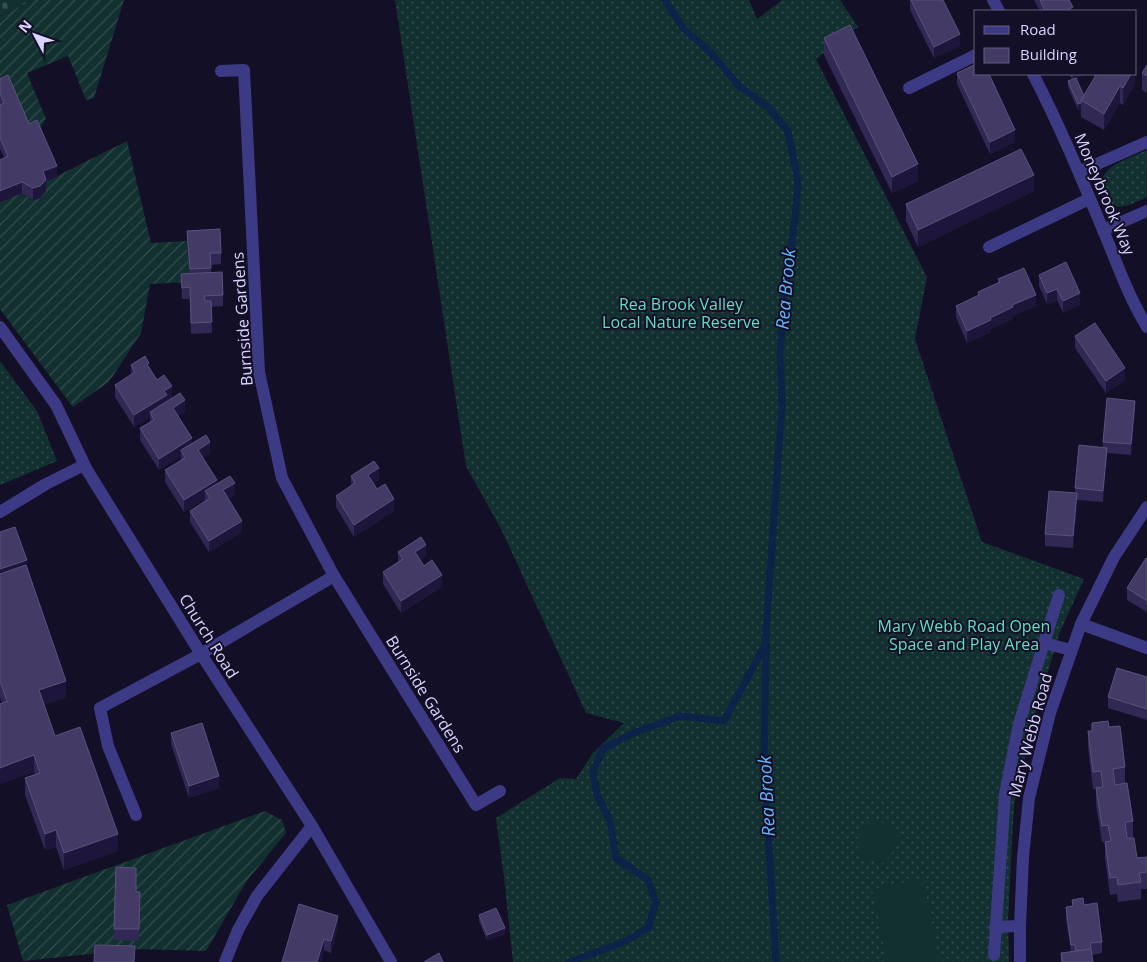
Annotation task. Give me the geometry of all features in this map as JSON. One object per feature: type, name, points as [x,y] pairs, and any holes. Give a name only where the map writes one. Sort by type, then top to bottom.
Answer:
[{"type":"street","points":[[910,88],[974,56]]},
{"type":"street","name":"Burnside Gardens","points":[[221,71],[244,70],[259,372],[282,478],[334,576],[476,805],[500,791]]},
{"type":"street","name":"Moneybrook Way","points":[[1034,75],[1079,172],[1126,288],[1147,327]]},
{"type":"street","points":[[1079,172],[1147,142]]},
{"type":"street","points":[[989,247],[1089,199]]},
{"type":"street","points":[[1103,230],[1147,211]]},
{"type":"street","name":"Church Road","points":[[0,327],[56,405],[84,464],[201,654],[312,826],[391,962]]},
{"type":"street","points":[[0,512],[84,464]]},
{"type":"street","name":"Mary Webb Road","points":[[1020,962],[1023,856],[1029,798],[1050,713],[1081,624],[1114,557],[1147,507]]},
{"type":"street","points":[[136,815],[108,746],[100,708],[201,654],[334,576]]},
{"type":"street","points":[[994,956],[1005,794],[1019,724],[1058,595]]},
{"type":"street","points":[[1081,624],[1147,648]]},
{"type":"street","points":[[1044,643],[1071,650]]},
{"type":"street","points":[[225,962],[238,930],[257,896],[312,826]]},
{"type":"street","points":[[995,927],[1020,926]]},
{"type":"green space","points":[[0,0],[33,0],[0,16]]},
{"type":"green space","points":[[33,0],[124,0],[94,98],[86,100],[68,56],[27,73],[46,119],[37,132],[27,136],[0,90],[0,16]]},
{"type":"green space","name":"Rea Brook Valley Local Nature Reserve","points":[[395,0],[749,0],[757,19],[782,0],[840,0],[858,27],[816,59],[927,277],[915,339],[982,542],[1084,579],[1059,634],[1034,719],[1014,805],[1008,921],[1009,962],[513,962],[496,818],[560,778],[576,779],[593,753],[624,723],[586,713],[502,531],[466,466]]},
{"type":"green space","points":[[127,141],[151,243],[187,241],[190,280],[189,282],[150,284],[141,333],[109,382],[73,407],[0,309],[0,202],[22,193],[33,200],[40,198],[43,183]]},
{"type":"green space","points":[[1147,150],[1147,197],[1125,206],[1117,206],[1106,201],[1102,196],[1101,189],[1103,176],[1121,161]]},
{"type":"green space","points":[[0,361],[37,411],[57,461],[0,485]]},
{"type":"green space","points":[[265,811],[282,820],[286,833],[246,882],[206,951],[139,949],[23,961],[7,905]]},
{"type":"green space","points":[[871,819],[888,824],[900,838],[895,849],[884,863],[867,860],[858,849],[858,833]]},
{"type":"green space","points":[[923,879],[939,959],[925,962],[887,962],[872,889]]},
{"type":"building","points":[[911,0],[943,0],[960,34],[934,47]]},
{"type":"building","points":[[1040,0],[1069,0],[1073,7],[1067,10],[1045,10]]},
{"type":"building","points":[[850,25],[918,164],[892,177],[824,38]]},
{"type":"building","points":[[974,65],[974,75],[989,75],[1015,130],[990,142],[957,73]]},
{"type":"building","points":[[1147,65],[1147,76],[1142,73]]},
{"type":"building","points":[[8,75],[29,124],[37,120],[57,166],[43,171],[46,180],[40,186],[33,188],[22,182],[0,191],[0,160],[8,156],[0,138],[0,105],[4,103],[0,93],[0,79]]},
{"type":"building","points":[[1096,75],[1130,75],[1123,88],[1120,86],[1104,114],[1081,100]]},
{"type":"building","points":[[1076,78],[1084,96],[1081,103],[1078,104],[1068,81]]},
{"type":"building","points":[[1021,149],[1034,175],[918,230],[906,204]]},
{"type":"building","points":[[220,229],[221,253],[210,253],[211,268],[190,269],[187,231]]},
{"type":"building","points":[[1066,262],[1080,293],[1063,301],[1057,289],[1047,293],[1039,275]]},
{"type":"building","points":[[1024,268],[1036,295],[1012,305],[1013,307],[990,318],[991,320],[967,331],[956,306],[979,295],[978,292],[1000,282],[998,279]]},
{"type":"building","points":[[222,272],[223,295],[204,296],[205,301],[211,301],[212,322],[191,323],[190,287],[182,288],[181,274]]},
{"type":"building","points":[[1095,323],[1125,368],[1106,381],[1075,336]]},
{"type":"building","points":[[145,356],[149,363],[147,364],[157,380],[164,375],[172,386],[164,391],[167,395],[134,415],[115,385],[135,372],[131,365]]},
{"type":"building","points":[[180,393],[185,400],[173,408],[192,438],[159,459],[140,428],[154,420],[150,412]]},
{"type":"building","points":[[1107,398],[1135,401],[1131,444],[1103,442]]},
{"type":"building","points":[[206,435],[210,442],[198,450],[217,480],[184,500],[165,470],[185,458],[181,450]]},
{"type":"building","points":[[1079,445],[1107,448],[1103,491],[1075,488]]},
{"type":"building","points":[[374,461],[379,468],[368,475],[377,489],[385,484],[394,499],[354,525],[336,496],[355,483],[351,476]]},
{"type":"building","points":[[230,476],[235,483],[223,490],[242,521],[209,541],[190,511],[210,498],[205,491]]},
{"type":"building","points":[[1049,491],[1077,493],[1073,536],[1045,534]]},
{"type":"building","points":[[15,527],[27,560],[0,569],[0,532]]},
{"type":"building","points":[[421,537],[426,545],[415,552],[424,566],[432,560],[442,575],[401,601],[383,572],[403,559],[398,552]]},
{"type":"building","points":[[1147,559],[1147,601],[1127,588]]},
{"type":"building","points":[[26,565],[66,681],[39,690],[55,736],[80,727],[118,834],[64,853],[56,830],[45,834],[25,778],[40,773],[34,755],[0,768],[0,704],[7,701],[0,681],[0,574]]},
{"type":"building","points":[[1117,668],[1147,677],[1147,709],[1108,697]]},
{"type":"building","points":[[1108,721],[1109,727],[1120,726],[1125,767],[1113,769],[1115,785],[1127,783],[1133,821],[1125,822],[1127,838],[1134,838],[1137,858],[1147,857],[1147,872],[1139,873],[1141,882],[1118,885],[1117,877],[1110,878],[1105,842],[1111,841],[1108,825],[1102,826],[1096,788],[1103,787],[1101,771],[1093,772],[1088,731],[1092,731],[1092,723]]},
{"type":"building","points":[[202,723],[219,776],[189,786],[171,733]]},
{"type":"building","points":[[116,867],[136,868],[136,892],[140,892],[139,929],[114,929]]},
{"type":"building","points":[[1083,898],[1084,905],[1097,903],[1102,942],[1090,943],[1091,949],[1076,951],[1075,945],[1071,945],[1066,907],[1073,906],[1072,900]]},
{"type":"building","points":[[299,904],[338,916],[331,941],[324,939],[317,962],[282,962]]},
{"type":"building","points":[[496,908],[505,928],[487,935],[479,915]]},
{"type":"building","points":[[95,945],[135,946],[134,962],[94,962]]},
{"type":"building","points":[[1091,949],[1093,962],[1062,962],[1061,953]]},
{"type":"building","points":[[439,953],[443,962],[424,962]]},
{"type":"waterway","name":"Rea Brook","points":[[570,962],[626,941],[648,928],[656,902],[648,880],[616,858],[610,821],[597,795],[593,771],[603,749],[631,734],[680,716],[724,721],[765,645],[782,404],[780,354],[785,288],[795,220],[798,180],[788,132],[769,108],[739,86],[711,53],[683,28],[665,0]]},
{"type":"waterway","name":"Rea Brook","points":[[766,645],[764,766],[776,962]]},
{"type":"park label","name":"Mary Webb Road Open Space and Play Area","points":[[964,635]]}]
